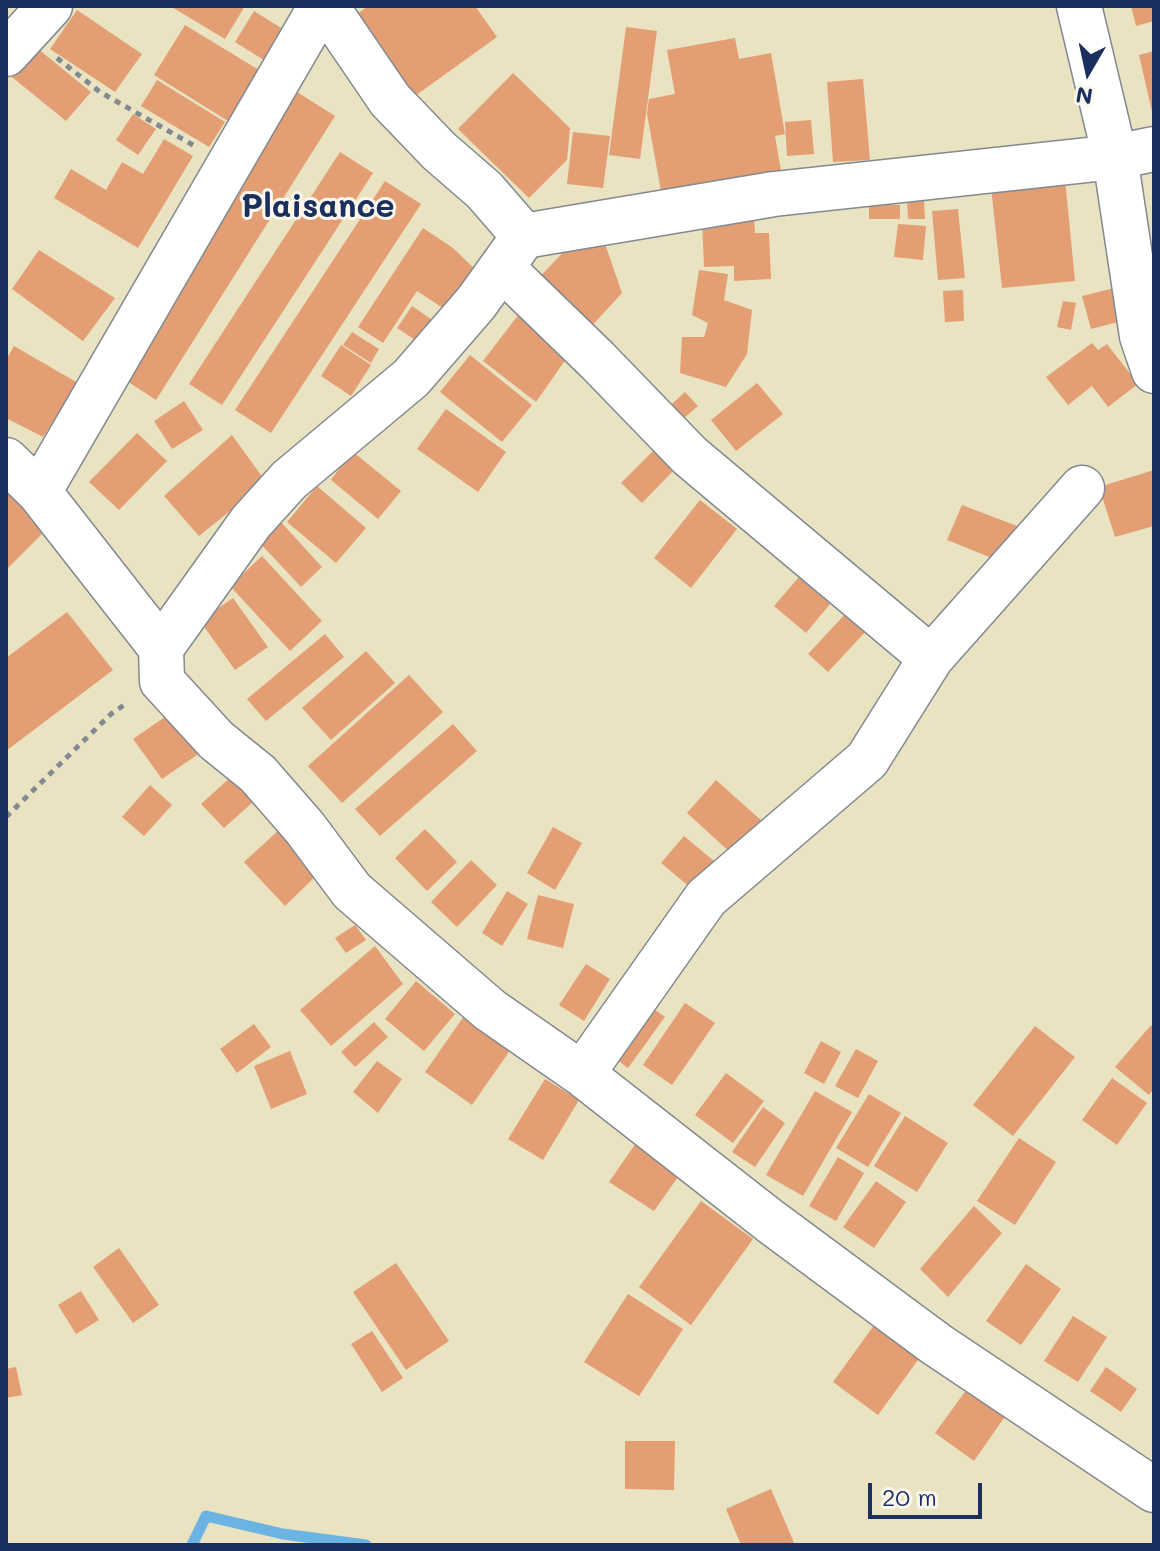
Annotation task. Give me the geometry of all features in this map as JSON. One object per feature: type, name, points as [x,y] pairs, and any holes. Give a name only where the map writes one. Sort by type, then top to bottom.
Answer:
[{"type":"street","points":[[39,492],[323,6],[390,100],[439,151],[484,190],[514,252],[597,360],[690,456],[931,658]]},
{"type":"street","points":[[1079,6],[1134,153],[1142,336],[1154,371]]},
{"type":"street","points":[[161,664],[251,522],[289,480],[411,378],[514,252],[774,194],[1134,153]]},
{"type":"street","points":[[6,460],[39,492],[216,740],[258,774],[305,828],[352,891],[490,1010],[582,1074],[770,1221],[936,1344],[1154,1490]]},
{"type":"street","points":[[582,1074],[706,898],[867,760],[931,658],[1082,488]]},
{"type":"path","points":[[26,24],[100,92],[228,166]]},
{"type":"path","points":[[6,817],[161,664]]},
{"type":"building","points":[[170,6],[245,6],[225,39]]},
{"type":"building","points":[[368,6],[475,6],[497,37],[415,96],[357,14]]},
{"type":"building","points":[[1131,6],[1154,6],[1154,21],[1136,26]]},
{"type":"building","points":[[77,10],[142,54],[115,92],[50,49]]},
{"type":"building","points":[[254,11],[286,31],[267,62],[235,42]]},
{"type":"building","points":[[185,25],[259,70],[228,121],[154,75]]},
{"type":"building","points":[[626,27],[657,31],[640,159],[609,155]]},
{"type":"building","points":[[735,38],[739,59],[771,53],[785,134],[775,136],[781,171],[661,191],[647,114],[649,99],[675,94],[667,50]]},
{"type":"building","points":[[32,44],[91,92],[66,121],[7,73]]},
{"type":"building","points":[[1154,51],[1154,116],[1153,116],[1139,55]]},
{"type":"building","points":[[513,73],[570,128],[567,160],[529,198],[458,129]]},
{"type":"building","points":[[863,79],[870,160],[833,162],[827,82]]},
{"type":"building","points":[[157,80],[225,122],[209,147],[141,106]]},
{"type":"building","points":[[297,92],[335,116],[156,400],[119,376]]},
{"type":"building","points":[[133,114],[156,129],[138,155],[116,140]]},
{"type":"building","points":[[811,120],[814,154],[787,156],[785,122]]},
{"type":"building","points":[[573,132],[610,136],[603,188],[567,184]]},
{"type":"building","points":[[164,139],[193,156],[138,248],[54,198],[71,169],[106,190],[122,162],[143,174]]},
{"type":"building","points":[[340,152],[373,173],[222,405],[189,384]]},
{"type":"building","points":[[1065,179],[1075,281],[1002,288],[991,187]]},
{"type":"building","points":[[385,181],[421,204],[271,433],[235,410]]},
{"type":"building","points":[[907,199],[924,199],[925,219],[908,219]]},
{"type":"building","points":[[869,205],[900,205],[900,219],[869,219]]},
{"type":"building","points":[[958,209],[965,278],[938,280],[932,211]]},
{"type":"building","points":[[754,216],[755,233],[769,233],[771,279],[734,281],[734,266],[704,267],[702,219]]},
{"type":"building","points":[[898,224],[926,226],[923,260],[894,257]]},
{"type":"building","points":[[423,228],[453,248],[479,273],[452,314],[417,291],[383,343],[358,327]]},
{"type":"building","points":[[603,238],[622,293],[589,329],[532,285],[573,242]]},
{"type":"building","points":[[39,250],[115,298],[83,341],[12,289]]},
{"type":"building","points":[[699,270],[728,274],[724,300],[752,310],[747,354],[726,387],[680,373],[682,337],[704,337],[708,323],[692,315]]},
{"type":"building","points":[[1118,287],[1126,320],[1091,329],[1082,296]]},
{"type":"building","points":[[963,290],[964,321],[945,322],[943,291]]},
{"type":"building","points":[[1063,301],[1076,303],[1071,330],[1057,327]]},
{"type":"building","points":[[412,306],[431,319],[417,341],[397,328]]},
{"type":"building","points":[[522,310],[573,349],[536,402],[483,361]]},
{"type":"building","points":[[352,332],[379,349],[371,363],[343,345]]},
{"type":"building","points":[[1092,343],[1098,350],[1107,344],[1138,384],[1108,407],[1092,386],[1068,405],[1046,377]]},
{"type":"building","points":[[341,345],[371,365],[351,396],[321,376]]},
{"type":"building","points":[[14,346],[78,383],[43,437],[6,418],[6,360]]},
{"type":"building","points":[[470,355],[532,405],[502,442],[440,392]]},
{"type":"building","points":[[757,383],[783,414],[736,451],[711,420]]},
{"type":"building","points":[[685,392],[698,406],[676,425],[664,411]]},
{"type":"building","points":[[184,401],[203,430],[172,449],[154,421]]},
{"type":"building","points":[[446,409],[506,452],[478,492],[417,449]]},
{"type":"building","points":[[137,433],[167,461],[119,510],[89,482]]},
{"type":"building","points":[[232,435],[266,482],[199,536],[164,496]]},
{"type":"building","points":[[656,448],[676,468],[642,503],[621,483]]},
{"type":"building","points":[[352,451],[401,491],[378,519],[331,480]]},
{"type":"building","points":[[1154,470],[1154,526],[1115,537],[1099,487]]},
{"type":"building","points":[[6,486],[51,525],[6,570]]},
{"type":"building","points":[[317,486],[366,528],[336,563],[287,522]]},
{"type":"building","points":[[700,500],[737,529],[691,588],[654,558]]},
{"type":"building","points":[[962,505],[1017,526],[1002,562],[947,540]]},
{"type":"building","points":[[280,521],[322,567],[301,587],[258,541]]},
{"type":"building","points":[[262,556],[322,621],[290,651],[230,586]]},
{"type":"building","points":[[799,577],[830,604],[806,633],[774,606]]},
{"type":"building","points":[[233,598],[268,647],[235,670],[200,621]]},
{"type":"building","points":[[67,612],[113,670],[6,751],[6,658]]},
{"type":"building","points":[[847,612],[867,630],[828,672],[808,654]]},
{"type":"building","points":[[325,634],[344,657],[266,721],[247,699]]},
{"type":"building","points":[[366,651],[395,683],[331,740],[302,708]]},
{"type":"building","points":[[409,675],[443,712],[342,803],[308,766]]},
{"type":"building","points":[[184,704],[213,744],[162,779],[133,739]]},
{"type":"building","points":[[453,724],[477,751],[380,836],[355,809]]},
{"type":"building","points":[[241,768],[263,793],[224,828],[201,804]]},
{"type":"building","points":[[716,780],[762,821],[732,854],[687,813]]},
{"type":"building","points":[[150,785],[172,805],[144,836],[122,817]]},
{"type":"building","points":[[553,827],[582,843],[555,890],[527,873]]},
{"type":"building","points":[[280,829],[320,872],[285,906],[244,862]]},
{"type":"building","points":[[425,829],[457,862],[427,891],[395,858]]},
{"type":"building","points":[[684,836],[720,866],[697,893],[661,863]]},
{"type":"building","points":[[471,860],[497,885],[457,927],[431,902]]},
{"type":"building","points":[[507,891],[528,904],[502,946],[482,933]]},
{"type":"building","points":[[538,895],[574,904],[563,948],[527,939]]},
{"type":"building","points":[[355,925],[366,940],[346,953],[335,938]]},
{"type":"building","points":[[375,946],[403,984],[331,1046],[300,1010]]},
{"type":"building","points":[[586,964],[610,979],[584,1021],[559,1005]]},
{"type":"building","points":[[416,981],[455,1014],[424,1051],[385,1019]]},
{"type":"building","points":[[639,998],[665,1017],[628,1068],[601,1048]]},
{"type":"building","points":[[685,1003],[715,1023],[672,1085],[643,1065]]},
{"type":"building","points":[[464,1016],[511,1049],[472,1105],[425,1072]]},
{"type":"building","points":[[374,1022],[388,1037],[355,1067],[341,1052]]},
{"type":"building","points":[[254,1024],[271,1047],[237,1073],[220,1049]]},
{"type":"building","points":[[1151,1025],[1154,1028],[1154,1088],[1149,1095],[1115,1067]]},
{"type":"building","points":[[1035,1026],[1075,1057],[1013,1136],[973,1105]]},
{"type":"building","points":[[821,1041],[841,1052],[824,1084],[804,1073]]},
{"type":"building","points":[[856,1049],[878,1061],[858,1098],[835,1086]]},
{"type":"building","points":[[290,1051],[307,1094],[271,1109],[254,1066]]},
{"type":"building","points":[[377,1061],[402,1079],[378,1113],[353,1092]]},
{"type":"building","points":[[726,1073],[764,1101],[733,1143],[695,1115]]},
{"type":"building","points":[[1112,1078],[1147,1103],[1117,1145],[1082,1120]]},
{"type":"building","points":[[545,1079],[579,1100],[543,1160],[508,1139]]},
{"type":"building","points":[[815,1091],[852,1112],[803,1196],[766,1175]]},
{"type":"building","points":[[869,1094],[901,1113],[868,1167],[836,1148]]},
{"type":"building","points":[[763,1107],[785,1123],[755,1167],[732,1152]]},
{"type":"building","points":[[905,1116],[948,1143],[917,1192],[874,1166]]},
{"type":"building","points":[[1019,1138],[1056,1162],[1015,1225],[977,1201]]},
{"type":"building","points":[[636,1143],[680,1174],[654,1211],[609,1182]]},
{"type":"building","points":[[838,1157],[864,1173],[836,1221],[809,1206]]},
{"type":"building","points":[[876,1181],[906,1202],[874,1248],[843,1227]]},
{"type":"building","points":[[701,1201],[753,1239],[691,1325],[639,1287]]},
{"type":"building","points":[[974,1206],[1002,1233],[948,1297],[920,1269]]},
{"type":"building","points":[[119,1248],[159,1305],[133,1323],[93,1267]]},
{"type":"building","points":[[396,1263],[449,1341],[406,1370],[353,1292]]},
{"type":"building","points":[[1026,1264],[1061,1289],[1021,1345],[986,1321]]},
{"type":"building","points":[[81,1291],[99,1320],[76,1334],[58,1305]]},
{"type":"building","points":[[628,1294],[683,1329],[639,1396],[584,1362]]},
{"type":"building","points":[[1073,1316],[1107,1337],[1078,1382],[1044,1361]]},
{"type":"building","points":[[880,1317],[926,1349],[878,1415],[833,1382]]},
{"type":"building","points":[[372,1331],[403,1378],[382,1392],[351,1344]]},
{"type":"building","points":[[16,1367],[22,1395],[6,1398],[6,1369]]},
{"type":"building","points":[[1106,1367],[1137,1389],[1121,1412],[1090,1391]]},
{"type":"building","points":[[975,1378],[1013,1405],[974,1461],[935,1433]]},
{"type":"building","points":[[625,1441],[675,1441],[674,1490],[625,1489]]},
{"type":"building","points":[[771,1489],[795,1545],[741,1545],[726,1509]]},
{"type":"waterway","points":[[192,1545],[206,1516],[283,1534],[366,1545]]},
{"type":"district","name":"Plaisance","points":[[318,207]]}]
